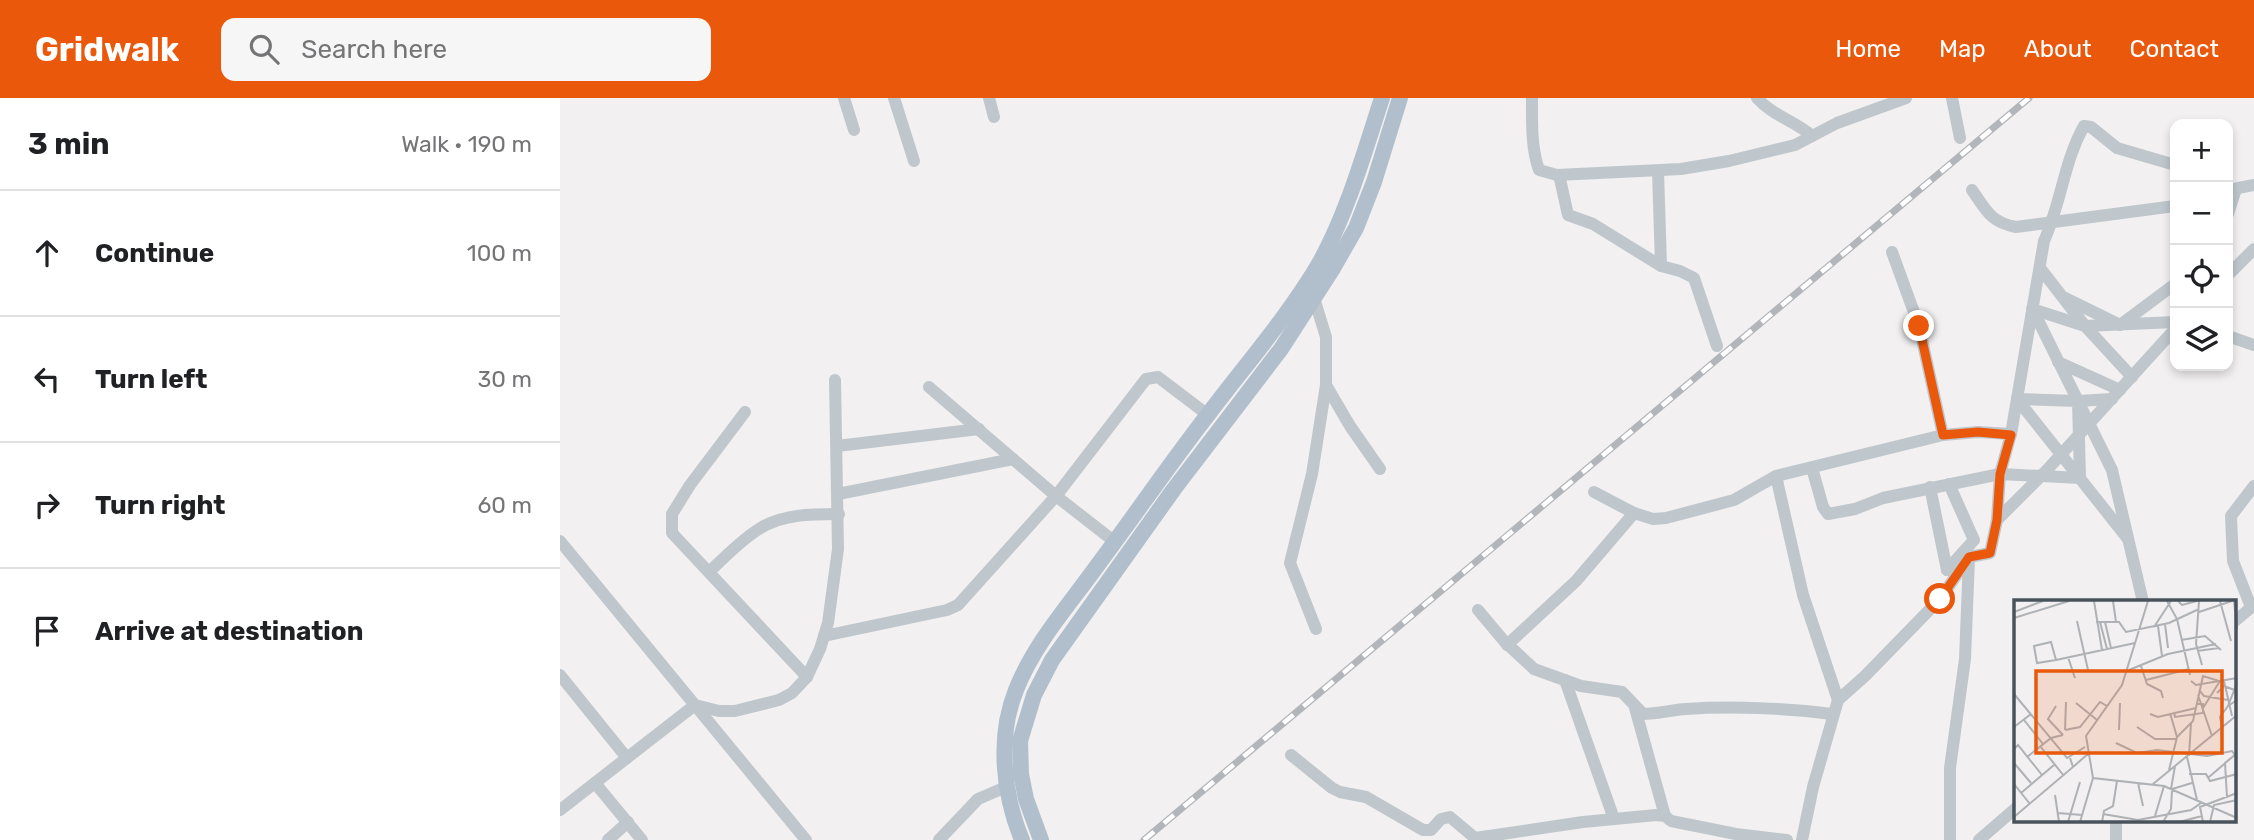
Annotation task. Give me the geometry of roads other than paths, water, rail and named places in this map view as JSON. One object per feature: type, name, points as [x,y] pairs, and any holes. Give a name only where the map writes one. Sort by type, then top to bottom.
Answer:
[{"type":"main road","points":[[1022,840],[1006,787],[1005,734],[1016,690],[1043,640],[1266,339],[1320,261],[1352,189],[1382,98]]},
{"type":"main road","points":[[1041,840],[1034,826],[1023,786],[1020,741],[1034,695],[1052,660],[1166,500],[1281,349],[1314,298],[1356,228],[1374,182],[1400,98]]},
{"type":"street","points":[[844,98],[853,130]]},
{"type":"street","points":[[894,98],[914,161]]},
{"type":"street","points":[[989,98],[994,117]]},
{"type":"street","points":[[1532,98],[1537,166],[1545,173],[1557,175],[1658,171],[1729,161],[1795,145],[1837,123],[1906,98]]},
{"type":"street","points":[[1757,98],[1768,110],[1801,127],[1812,136]]},
{"type":"street","points":[[1952,98],[1960,138]]},
{"type":"street","points":[[1802,840],[1832,714],[1838,700],[1940,599],[1969,557],[1990,553],[1997,520],[2000,474],[2011,435],[2044,241],[2053,223],[2076,140],[2084,126],[2091,127],[2117,148],[2170,164]]},
{"type":"street","points":[[1658,171],[1661,266]]},
{"type":"street","points":[[1557,175],[1568,215],[1593,224],[1661,266],[1694,278],[1717,346]]},
{"type":"street","points":[[2233,189],[2254,186]]},
{"type":"street","points":[[1972,190],[2000,224],[2016,227],[2170,207]]},
{"type":"street","points":[[2233,270],[2254,249]]},
{"type":"street","points":[[1892,252],[1919,326],[1943,435]]},
{"type":"street","points":[[2039,268],[2085,326],[2132,377]]},
{"type":"street","points":[[2120,325],[2170,288]]},
{"type":"street","points":[[2062,296],[2120,325]]},
{"type":"street","points":[[1314,298],[1326,337],[1326,385],[1312,474],[1290,563],[1316,629]]},
{"type":"street","points":[[2032,309],[2085,326],[2170,322]]},
{"type":"street","points":[[2032,309],[2112,470],[2143,600]]},
{"type":"street","points":[[1997,520],[2040,477],[2170,335]]},
{"type":"street","points":[[2233,338],[2254,345]]},
{"type":"street","points":[[2058,362],[2116,394]]},
{"type":"street","points":[[824,636],[947,610],[958,604],[1056,496],[1146,379],[1158,377],[1208,415]]},
{"type":"street","points":[[695,705],[719,711],[779,700],[792,693],[807,677],[828,623],[838,548],[835,380]]},
{"type":"street","points":[[1326,385],[1380,469]]},
{"type":"street","points":[[929,387],[1056,496],[1115,542]]},
{"type":"street","points":[[2017,399],[2078,401],[2116,394]]},
{"type":"street","points":[[2017,399],[2130,542]]},
{"type":"street","points":[[2078,401],[2080,478]]},
{"type":"street","points":[[745,412],[672,514],[672,533],[807,677]]},
{"type":"street","points":[[837,446],[979,429]]},
{"type":"street","points":[[1594,492],[1634,513],[1653,519],[1734,500],[1776,476],[1943,435],[1978,432],[2011,435]]},
{"type":"street","points":[[838,494],[1013,459]]},
{"type":"street","points":[[1812,468],[1823,507],[1828,514],[1930,487],[2000,474],[2080,478]]},
{"type":"street","points":[[1776,476],[1803,595],[1838,700]]},
{"type":"street","points":[[1930,487],[1947,570],[1974,540],[1949,484]]},
{"type":"street","points":[[2236,620],[2253,606],[2233,561],[2231,516],[2254,486]]},
{"type":"street","points":[[1507,645],[1576,581],[1634,513]]},
{"type":"street","points":[[709,572],[759,528],[806,514],[839,514]]},
{"type":"street","points":[[560,541],[806,840]]},
{"type":"street","points":[[1950,840],[1950,768],[1965,659],[1969,557]]},
{"type":"street","points":[[1478,610],[1507,645],[1534,668],[1581,686],[1622,692],[1643,714],[1685,709],[1798,709],[1832,714]]},
{"type":"street","points":[[560,675],[626,758]]},
{"type":"street","points":[[1565,680],[1614,819]]},
{"type":"street","points":[[560,810],[695,705]]},
{"type":"street","points":[[1635,707],[1665,816],[1671,821],[1736,834],[1787,840]]},
{"type":"street","points":[[1291,755],[1332,788],[1366,797],[1423,830],[1431,830],[1441,819],[1450,817],[1475,838],[1614,819],[1665,816]]},
{"type":"street","points":[[595,783],[642,840]]},
{"type":"street","points":[[939,840],[978,799],[1006,787]]},
{"type":"street","points":[[1979,840],[2014,810]]},
{"type":"street","points":[[608,840],[628,822]]},
{"type":"street","points":[[2116,822],[2116,840]]},
{"type":"railway","points":[[1144,840],[2029,98]]}]
